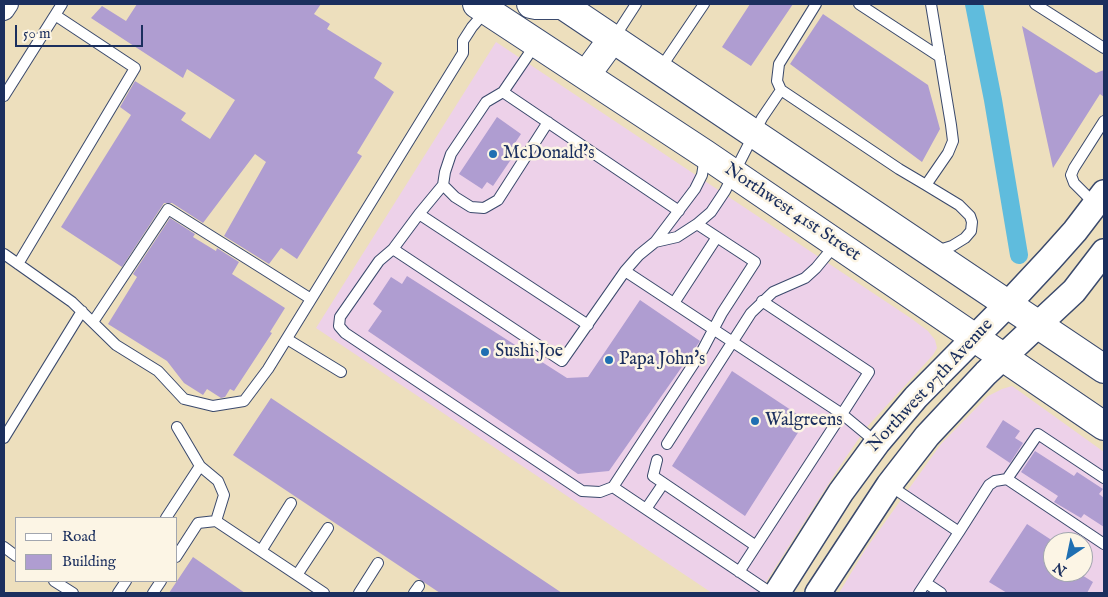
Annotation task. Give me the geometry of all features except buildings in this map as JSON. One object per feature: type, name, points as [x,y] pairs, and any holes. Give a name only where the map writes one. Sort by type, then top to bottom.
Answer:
[{"type":"main road","points":[[531,4],[564,4],[1104,368]]},
{"type":"main road","name":"Northwest 41st Street","points":[[491,5],[537,43],[705,154],[1104,426]]},
{"type":"main road","points":[[586,75],[613,38]]},
{"type":"street","points":[[4,10],[8,4]]},
{"type":"street","name":"Northwest 97th Avenue","points":[[778,593],[841,492],[876,442],[916,397],[1008,304],[1075,231],[1100,199]]},
{"type":"street","name":"Northwest 97th Avenue","points":[[818,593],[889,486],[927,436],[1003,357],[1079,286],[1104,252]]},
{"type":"lane","points":[[4,96],[62,4]]},
{"type":"lane","points":[[613,38],[636,4]]},
{"type":"lane","points":[[660,70],[704,4]]},
{"type":"lane","points":[[816,4],[779,64],[777,81],[781,90],[899,169],[959,205],[970,216],[972,222],[971,232],[965,238],[952,246],[931,252]]},
{"type":"lane","points":[[859,4],[940,57]]},
{"type":"lane","points":[[926,185],[945,158],[952,141],[931,4]]},
{"type":"lane","points":[[1035,4],[1104,48]]},
{"type":"lane","points":[[4,254],[72,302],[116,345],[158,371],[184,399],[213,406],[244,401],[268,369],[463,53],[463,41],[491,5]]},
{"type":"lane","points":[[18,264],[136,68],[55,15]]},
{"type":"lane","points":[[537,43],[503,92],[486,102],[451,154],[444,172],[443,185],[418,214],[393,249],[379,261],[340,317],[339,326],[345,333],[582,491],[600,492],[613,486],[702,351],[722,313],[755,262],[697,224]]},
{"type":"lane","points":[[655,242],[677,238],[711,212],[734,174],[762,118],[781,90]]},
{"type":"lane","points":[[503,92],[679,211]]},
{"type":"lane","points":[[1100,199],[1074,183],[1071,175],[1104,121]]},
{"type":"lane","points":[[443,185],[455,197],[471,207],[484,208],[498,200],[548,122]]},
{"type":"lane","points":[[393,249],[562,361],[626,271],[639,255],[655,242],[695,188],[705,165],[705,154]]},
{"type":"lane","points":[[93,322],[168,209],[311,299]]},
{"type":"lane","points":[[418,214],[588,325]]},
{"type":"lane","points":[[674,303],[717,237]]},
{"type":"lane","points":[[667,444],[732,341],[762,302],[782,286],[805,278],[816,268],[836,243]]},
{"type":"lane","points":[[626,271],[842,414],[876,442]]},
{"type":"lane","points":[[739,572],[868,372],[762,302]]},
{"type":"lane","points":[[4,438],[82,311]]},
{"type":"lane","points":[[287,338],[341,372]]},
{"type":"lane","points":[[177,427],[200,466],[218,481],[224,495],[216,521]]},
{"type":"lane","points":[[1007,479],[1038,434],[1104,478]]},
{"type":"lane","points":[[657,460],[653,476],[756,546]]},
{"type":"lane","points":[[167,517],[200,466]]},
{"type":"lane","points":[[919,593],[989,485],[995,481],[1007,479],[1104,544]]},
{"type":"lane","points":[[646,509],[663,484]]},
{"type":"lane","points":[[613,486],[771,593]]},
{"type":"lane","points":[[889,486],[959,532]]},
{"type":"lane","points":[[261,551],[291,503]]},
{"type":"lane","points":[[178,554],[198,523],[216,521],[324,593]]},
{"type":"lane","points":[[297,575],[328,528]]},
{"type":"lane","points":[[4,548],[15,555]]},
{"type":"lane","points":[[359,593],[378,563]]},
{"type":"lane","points":[[56,582],[73,593]]},
{"type":"lane","points":[[118,593],[125,582]]},
{"type":"lane","points":[[153,593],[160,582]]},
{"type":"lane","points":[[926,583],[941,593]]},
{"type":"shaded area","points":[[496,42],[912,319],[928,331],[935,340],[937,348],[933,355],[866,428],[759,593],[712,593],[316,328]]},
{"type":"shaded area","points":[[1012,386],[1104,452],[1104,593],[839,593],[865,550],[941,444],[988,396]]},
{"type":"waterway","points":[[974,4],[993,100],[1019,255]]},
{"type":"place","name":"McDonald's","points":[[493,154]]},
{"type":"place","name":"Sushi Joe","points":[[485,352]]},
{"type":"place","name":"Papa John's","points":[[609,360]]},
{"type":"place","name":"Walgreens","points":[[755,421]]}]
